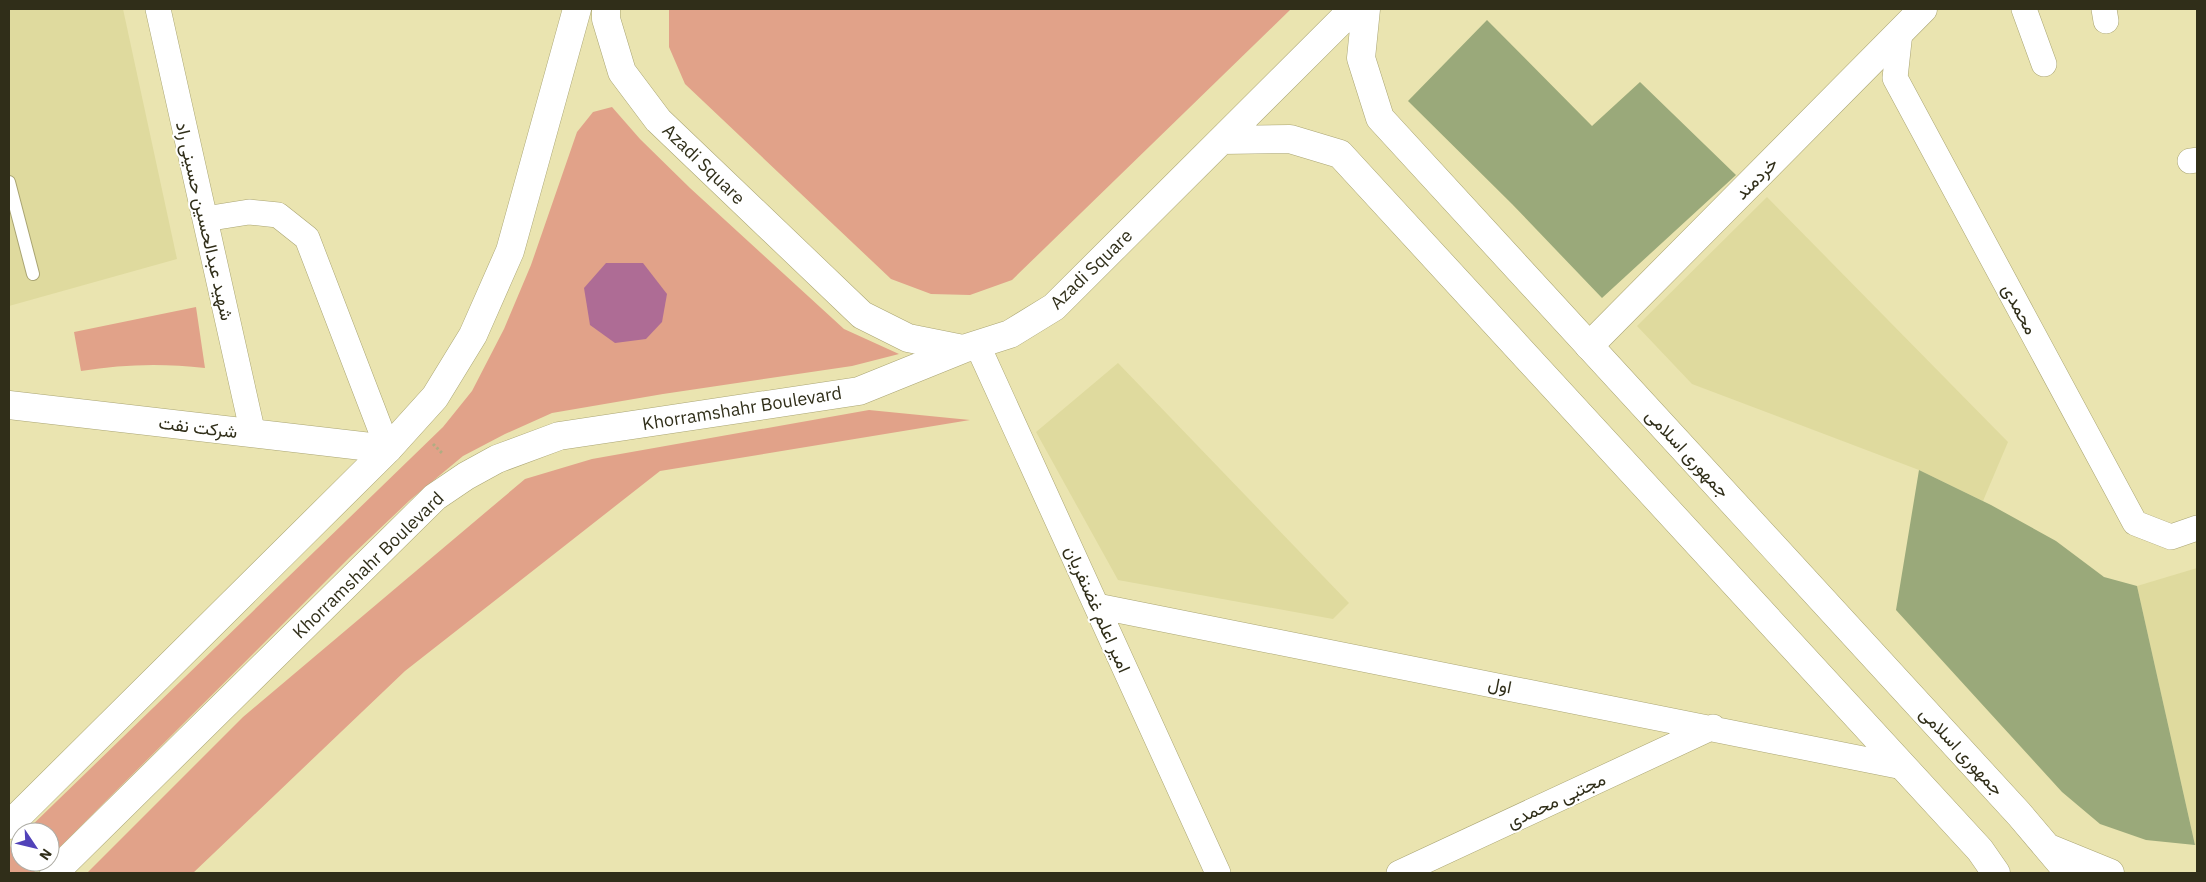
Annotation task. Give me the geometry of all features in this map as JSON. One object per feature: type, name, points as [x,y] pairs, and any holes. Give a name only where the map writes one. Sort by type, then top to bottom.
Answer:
[{"type":"main road","points":[[9,825],[388,449],[435,397],[473,335],[510,251],[577,9]]},
{"type":"main road","name":"Azadi Square","points":[[606,9],[606,18],[622,72],[658,120],[862,314],[908,338],[970,346],[1010,334],[1054,307],[1353,9]]},
{"type":"main road","name":"جمهوری اسلامی","points":[[1366,9],[1361,58],[1380,118],[2050,849],[2069,873]]},
{"type":"main road","name":"خردمند","points":[[1589,346],[1923,9]]},
{"type":"main road","points":[[1222,140],[1290,138],[1340,154],[1980,850],[1996,873]]},
{"type":"main road","name":"Khorramshahr Boulevard","points":[[54,873],[436,497],[466,476],[497,459],[560,436],[859,390],[970,346]]},
{"type":"main road","name":"شرکت نفت","points":[[9,406],[388,449]]},
{"type":"main road","points":[[2050,849],[2110,873]]},
{"type":"street","name":"شهید عبدالحسین حسینی راد","points":[[158,9],[253,434]]},
{"type":"street","points":[[2024,9],[2044,64]]},
{"type":"street","name":"محمدی","points":[[1900,32],[1895,78],[2135,523],[2171,537],[2197,528]]},
{"type":"street","points":[[205,219],[249,212],[278,215],[307,238],[388,449]]},
{"type":"street","name":"امیر اعلم غضنفریان","points":[[970,346],[1097,606],[1218,873]]},
{"type":"street","name":"اول","points":[[1097,606],[1713,727],[1903,767]]},
{"type":"street","name":"مجتبی محمدی","points":[[1399,873],[1713,727]]},
{"type":"lane","points":[[9,182],[33,274]]},
{"type":"path","points":[[411,423],[466,476]]},
{"type":"shaded area","points":[[9,9],[123,9],[177,259],[9,306]]},
{"type":"shaded area","points":[[669,9],[1291,9],[1012,280],[970,295],[931,294],[891,279],[685,84],[669,47]]},
{"type":"shaded area","points":[[612,107],[640,139],[690,188],[844,329],[899,354],[852,366],[663,394],[552,413],[505,434],[463,456],[410,500],[350,557],[60,847],[60,822],[35,822],[443,427],[472,391],[504,329],[531,265],[577,132],[593,112]]},
{"type":"shaded area","points":[[1767,197],[2008,442],[1983,501],[1919,470],[1692,384],[1637,326]]},
{"type":"shaded area","points":[[606,263],[643,263],[667,294],[662,322],[646,339],[615,343],[590,325],[584,288]]},
{"type":"shaded area","points":[[196,307],[205,368],[143,365],[81,371],[74,332]]},
{"type":"shaded area","points":[[1118,363],[1349,603],[1333,619],[1118,580],[1036,432]]},
{"type":"shaded area","points":[[869,410],[970,420],[660,471],[405,671],[193,873],[87,873],[243,717],[525,479],[592,459]]},
{"type":"shaded area","points":[[2197,568],[2197,845],[2195,845],[2137,586]]},
{"type":"shaded area","points":[[9,848],[10,872],[34,872],[9,873]]},
{"type":"building","points":[[1487,20],[1592,126],[1640,82],[1736,175],[1602,298],[1512,204],[1408,101]]},
{"type":"building","points":[[1919,470],[1991,505],[2056,541],[2104,577],[2137,586],[2195,845],[2146,840],[2100,824],[2062,792],[1896,610]]}]
